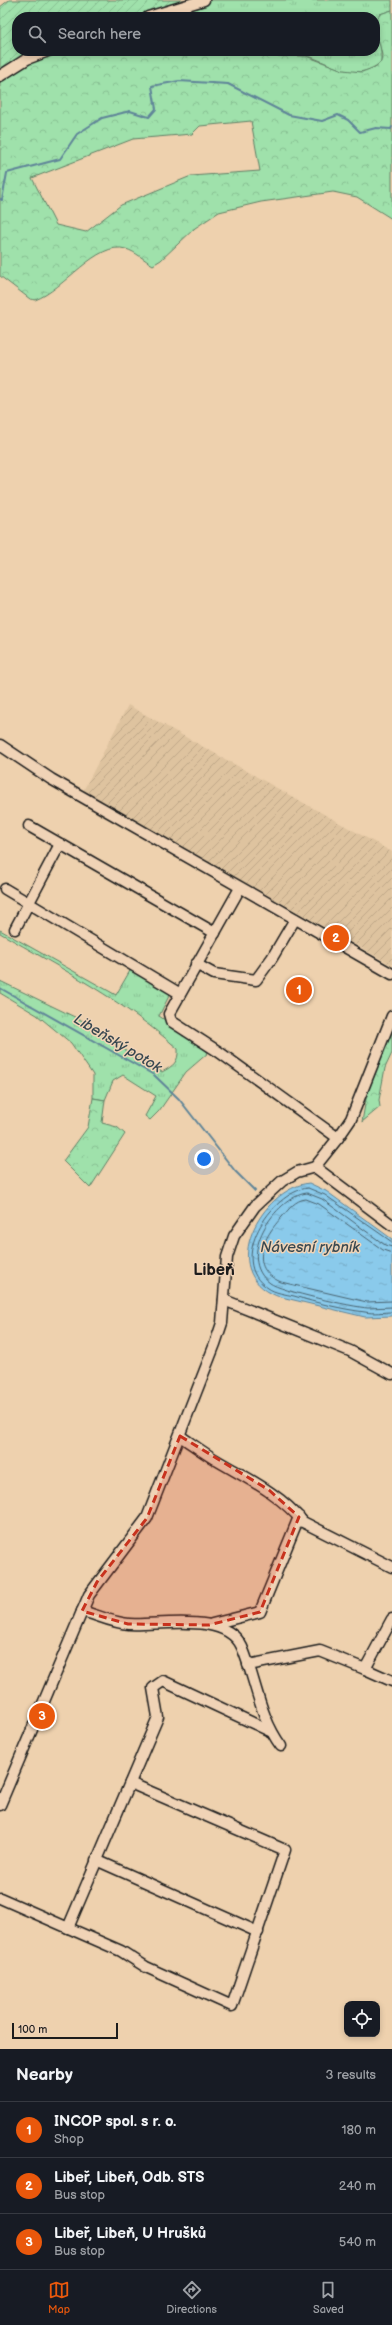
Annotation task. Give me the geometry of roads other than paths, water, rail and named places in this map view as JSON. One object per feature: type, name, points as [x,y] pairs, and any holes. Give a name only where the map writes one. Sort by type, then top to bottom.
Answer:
[{"type":"street","points":[[164,12],[204,0]]},
{"type":"street","points":[[0,76],[36,56]]},
{"type":"street","points":[[0,745],[58,783],[295,920],[392,974]]},
{"type":"street","points":[[29,826],[215,933]]},
{"type":"street","points":[[15,929],[60,844]]},
{"type":"street","points":[[240,888],[168,1014],[171,1021],[219,1052],[338,1138]]},
{"type":"street","points":[[5,889],[179,993]]},
{"type":"street","points":[[196,964],[214,974],[256,980],[272,958],[295,920]]},
{"type":"street","points":[[0,1805],[82,1611],[97,1582],[128,1545],[147,1518],[180,1436],[222,1323],[226,1257],[234,1236],[255,1206],[282,1181],[297,1172],[315,1167],[338,1138],[351,1119],[392,1016]]},
{"type":"street","points":[[315,1167],[392,1224]]},
{"type":"street","points":[[224,1300],[350,1351],[392,1374]]},
{"type":"street","points":[[180,1436],[215,1460],[269,1490],[303,1522],[392,1567]]},
{"type":"street","points":[[209,1625],[260,1612],[299,1517]]},
{"type":"street","points":[[82,1611],[128,1624],[209,1625],[224,1628],[232,1633],[242,1646],[270,1731],[281,1746]]},
{"type":"street","points":[[365,1669],[392,1619]]},
{"type":"street","points":[[248,1666],[320,1651],[392,1680]]},
{"type":"street","points":[[68,1928],[158,1717],[153,1688],[163,1681],[270,1731]]},
{"type":"street","points":[[0,1898],[121,1950],[146,1967],[232,2006],[286,1850],[130,1783]]},
{"type":"street","points":[[96,1860],[258,1932]]},
{"type":"water","name":"Návesní rybník","points":[[309,1183],[326,1191],[392,1239],[392,1316],[365,1317],[277,1296],[259,1284],[250,1269],[248,1251],[252,1233],[262,1215],[275,1200],[291,1189]]},
{"type":"waterway","name":"Libeňský potok","points":[[0,199],[2,200],[7,173],[60,159],[77,134],[102,118],[130,111],[149,117],[156,109],[152,86],[179,81],[228,84],[289,115],[322,121],[338,115],[348,120],[360,132],[376,128],[391,129],[392,127]]},
{"type":"waterway","name":"Libeňský potok","points":[[0,988],[154,1075],[179,1099],[235,1171],[255,1191]]},
{"type":"place","name":"Libeř, Libeň, Odb. STS","points":[[336,938]]},
{"type":"place","name":"INCOP spol. s r. o.","points":[[299,990]]},
{"type":"place","name":"Libeř, Libeň, U Hrušků","points":[[42,1716]]},
{"type":"district","name":"Libeň","points":[[214,1269]]}]
